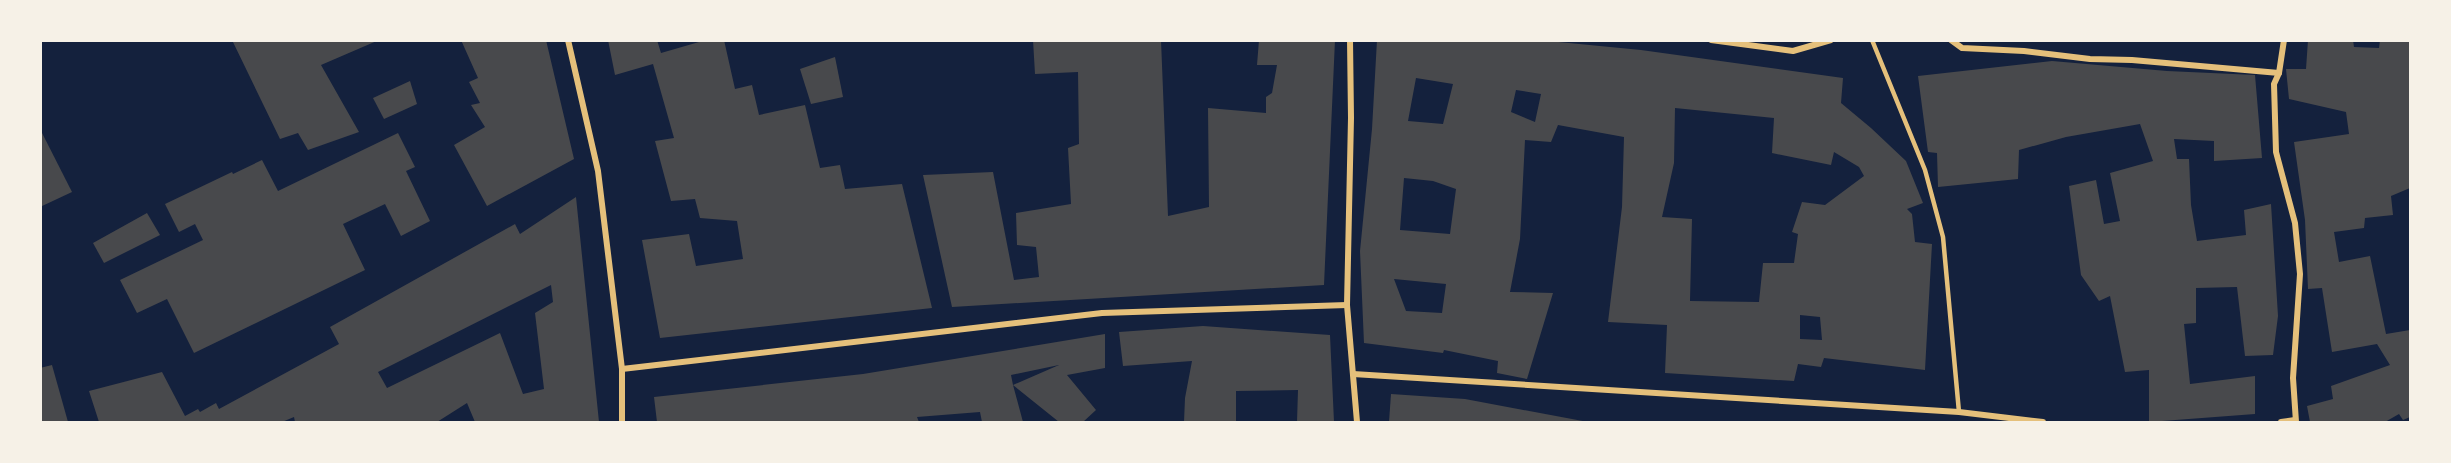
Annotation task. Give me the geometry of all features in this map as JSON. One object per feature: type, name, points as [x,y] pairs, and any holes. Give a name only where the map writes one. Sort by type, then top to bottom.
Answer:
[{"type":"street","points":[[568,40],[598,171],[622,369],[622,423]]},
{"type":"street","points":[[1350,40],[1351,118],[1347,305],[1357,423]]},
{"type":"street","points":[[1711,40],[1793,51],[1831,40]]},
{"type":"street","points":[[1951,40],[1962,48],[2024,51],[2279,73]]},
{"type":"street","points":[[2281,423],[2296,421],[2292,378],[2300,274],[2295,223],[2276,152],[2274,84],[2279,73],[2284,40]]},
{"type":"street","points":[[622,369],[1102,313],[1347,305]]},
{"type":"street","points":[[1353,374],[1959,412],[2043,423]]},
{"type":"lane","points":[[1872,40],[1925,170],[1943,237],[1959,412]]},
{"type":"building","points":[[232,40],[379,40],[321,65],[359,132],[308,150],[298,133],[280,139]]},
{"type":"building","points":[[461,40],[546,40],[574,159],[487,206],[454,145],[485,127],[471,105],[480,103],[469,82],[478,78]]},
{"type":"building","points":[[608,40],[657,40],[661,53],[706,40],[724,40],[735,89],[752,85],[759,115],[805,105],[820,168],[840,165],[845,189],[902,184],[932,308],[660,338],[642,240],[689,234],[696,266],[743,259],[737,221],[700,218],[695,199],[671,201],[655,141],[674,138],[653,64],[615,75]]},
{"type":"building","points":[[1033,40],[1161,40],[1168,216],[1209,207],[1208,108],[1266,113],[1266,97],[1272,93],[1277,65],[1257,65],[1259,40],[1335,40],[1324,285],[952,307],[923,175],[993,172],[1014,280],[1039,277],[1036,247],[1017,245],[1016,213],[1071,204],[1068,148],[1079,144],[1078,72],[1035,74]]},
{"type":"building","points":[[1377,40],[1538,40],[1641,50],[1843,78],[1841,103],[1906,161],[1923,203],[1907,209],[1912,214],[1915,242],[1932,244],[1925,370],[1824,358],[1821,367],[1798,364],[1794,381],[1665,373],[1667,325],[1608,322],[1622,207],[1624,137],[1558,125],[1551,142],[1525,140],[1520,239],[1510,292],[1553,293],[1527,379],[1497,373],[1498,361],[1444,350],[1443,353],[1364,343],[1360,251],[1372,129]],"holes":[[[1416,78],[1453,84],[1443,124],[1408,121]],[[1516,90],[1541,94],[1535,122],[1511,112]],[[1675,108],[1774,118],[1772,153],[1831,165],[1834,152],[1859,167],[1864,176],[1825,205],[1802,202],[1792,232],[1798,234],[1794,263],[1763,263],[1759,302],[1690,301],[1692,219],[1662,217],[1674,163]],[[1404,178],[1433,181],[1456,189],[1450,234],[1400,230]],[[1394,279],[1446,284],[1442,313],[1406,311]],[[1800,315],[1820,317],[1822,340],[1800,339]]]},
{"type":"building","points":[[2308,40],[2353,40],[2354,47],[2379,48],[2380,40],[2410,40],[2410,188],[2391,196],[2393,215],[2365,218],[2364,228],[2334,232],[2339,262],[2370,256],[2386,334],[2410,330],[2410,417],[2403,420],[2399,414],[2385,422],[2310,422],[2307,406],[2333,399],[2331,386],[2390,365],[2377,344],[2332,352],[2322,288],[2308,289],[2305,220],[2294,142],[2349,134],[2346,112],[2289,99],[2286,69],[2306,69]]},
{"type":"building","points":[[835,57],[843,97],[811,104],[800,69]]},
{"type":"building","points":[[2052,61],[2167,71],[2255,75],[2262,158],[2214,161],[2214,141],[2174,139],[2177,159],[2189,159],[2191,205],[2197,241],[2246,235],[2244,210],[2271,204],[2278,316],[2273,355],[2245,356],[2237,287],[2196,288],[2196,323],[2184,324],[2190,384],[2255,376],[2255,414],[2149,422],[2149,370],[2125,372],[2110,296],[2099,301],[2081,275],[2069,186],[2096,180],[2104,224],[2120,221],[2110,173],[2153,161],[2140,124],[2066,137],[2019,150],[2018,179],[1938,187],[1937,153],[1928,152],[1918,76]]},
{"type":"building","points":[[410,81],[417,104],[384,119],[373,98]]},
{"type":"building","points":[[40,129],[72,192],[40,207]]},
{"type":"building","points":[[398,133],[415,167],[406,171],[430,221],[401,236],[385,204],[343,224],[365,270],[194,353],[167,299],[137,313],[120,280],[203,240],[195,224],[179,232],[165,204],[262,160],[278,191]]},
{"type":"building","points":[[576,197],[599,422],[475,422],[467,403],[437,422],[295,422],[294,417],[282,422],[99,422],[89,391],[162,372],[185,416],[198,409],[200,412],[216,403],[219,409],[339,344],[330,327],[515,224],[520,234]],"holes":[[[551,285],[553,302],[535,313],[544,389],[523,394],[500,333],[387,388],[378,372]]]},
{"type":"building","points":[[147,213],[160,235],[104,263],[93,243]]},
{"type":"building","points":[[1203,326],[1330,335],[1334,422],[1297,422],[1298,390],[1236,391],[1236,422],[1184,422],[1185,398],[1192,361],[1123,366],[1119,332]]},
{"type":"building","points":[[1105,334],[1105,368],[1067,375],[1096,410],[1083,422],[1059,422],[1013,385],[1023,422],[982,422],[980,412],[917,417],[919,422],[657,422],[654,397],[863,374]],"holes":[[[1059,365],[1013,385],[1011,375]]]},
{"type":"building","points":[[52,365],[68,422],[40,422],[40,368]]},
{"type":"building","points":[[1391,394],[1465,399],[1588,422],[1389,422]]}]
